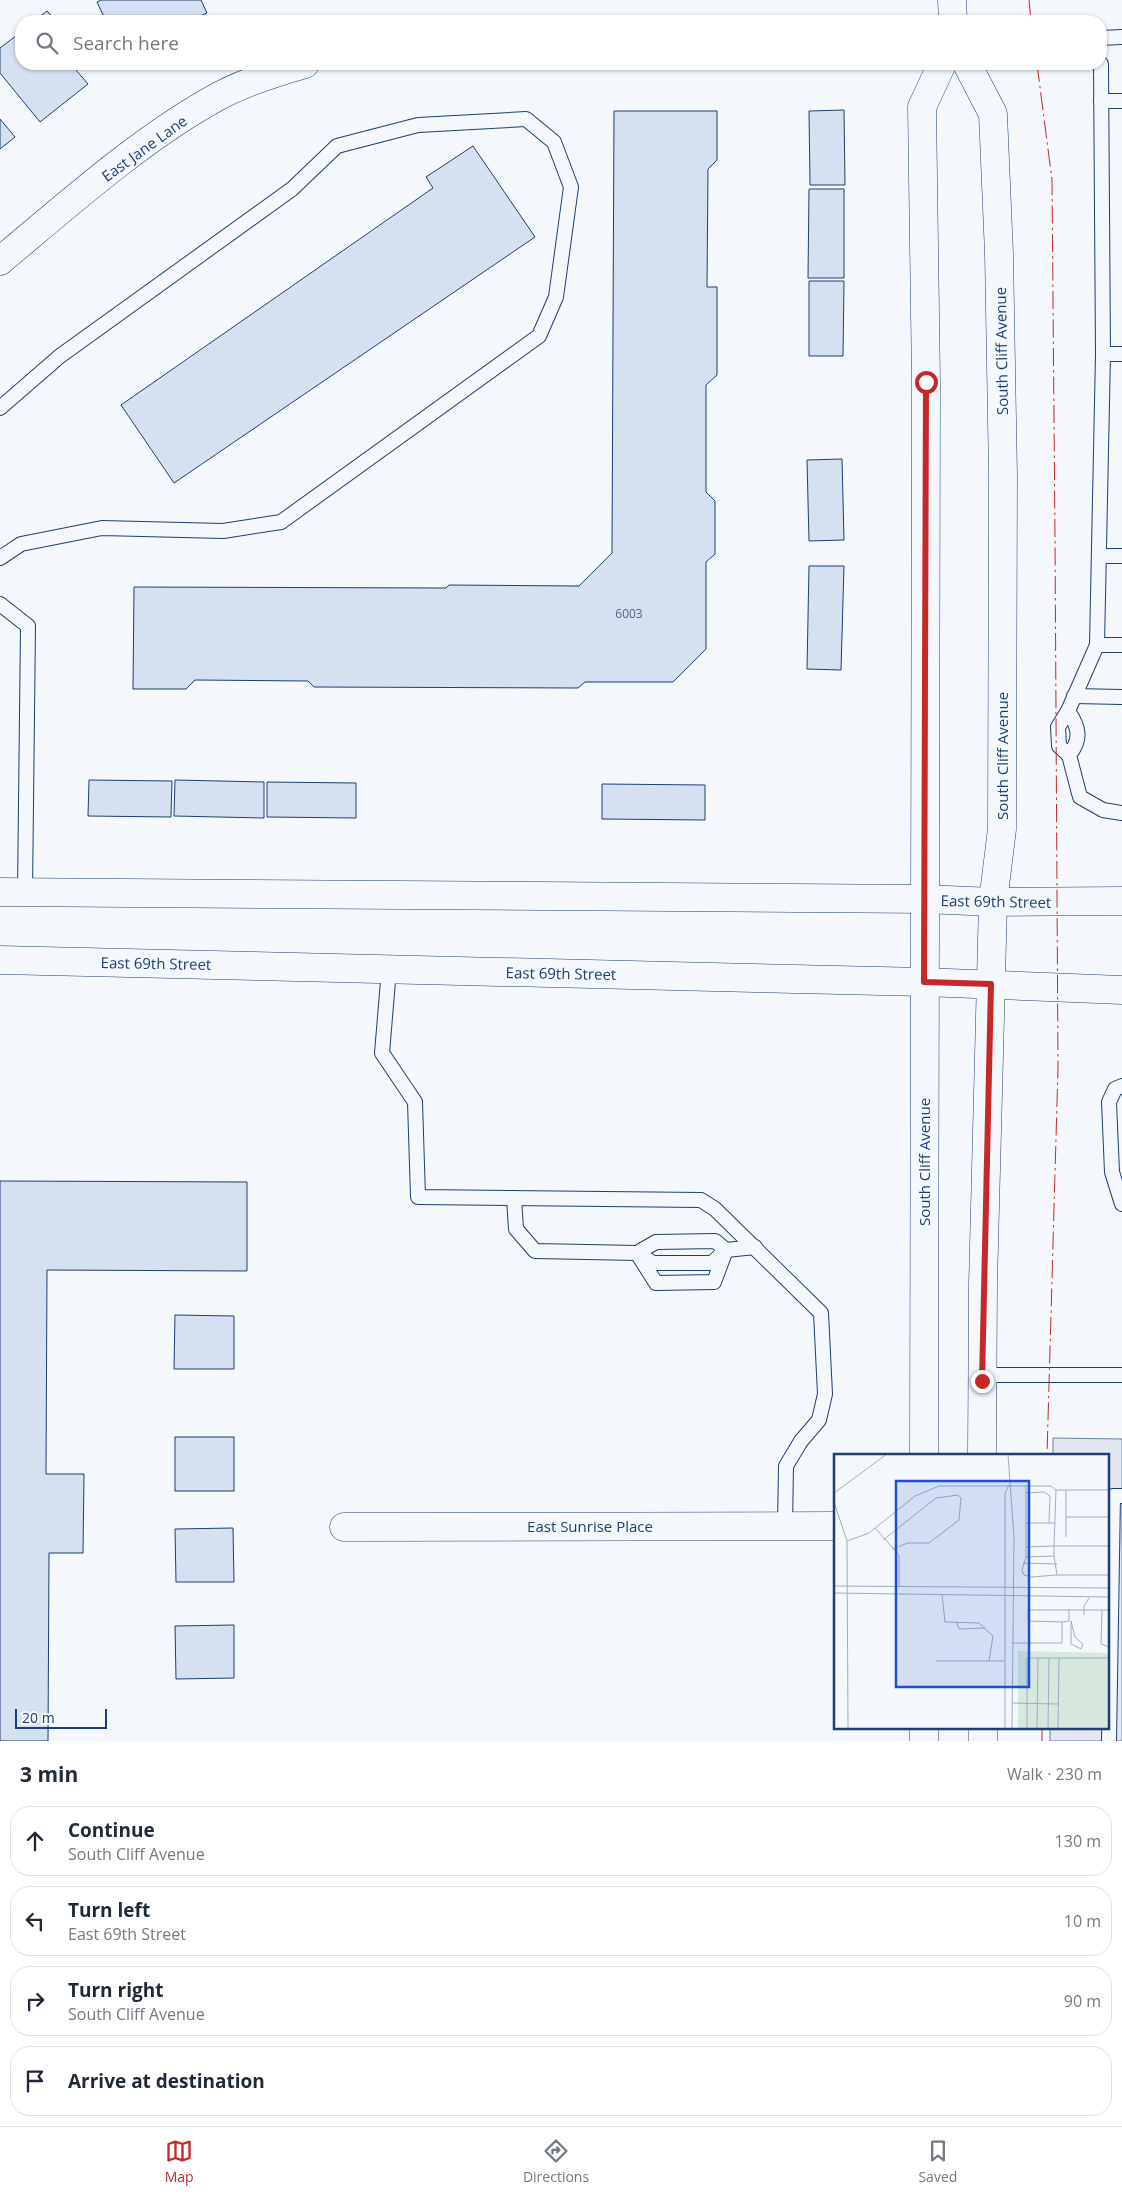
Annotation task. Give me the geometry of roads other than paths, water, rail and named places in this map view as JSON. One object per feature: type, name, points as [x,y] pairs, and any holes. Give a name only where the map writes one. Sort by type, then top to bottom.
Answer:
[{"type":"main road","points":[[952,0],[953,15]]},
{"type":"main road","name":"East Jane Lane","points":[[0,261],[82,193],[166,130],[220,96],[289,70]]},
{"type":"main road","name":"South Cliff Avenue","points":[[924,1454],[926,382],[922,107],[939,70]]},
{"type":"main road","name":"South Cliff Avenue","points":[[970,70],[993,114],[999,254],[1003,475],[1002,829],[993,902],[982,1375],[982,1454]]},
{"type":"main road","name":"East 69th Street","points":[[12,892],[924,899],[993,902],[1122,901]]},
{"type":"main road","name":"East 69th Street","points":[[0,960],[924,982],[1122,990]]},
{"type":"main road","name":"East Sunrise Place","points":[[344,1527],[834,1526]]},
{"type":"main road","points":[[924,1728],[924,1741]]},
{"type":"main road","points":[[983,1728],[983,1741]]},
{"type":"lane","points":[[1107,38],[1122,37]]},
{"type":"lane","points":[[1101,70],[1103,354],[1097,645],[1068,711],[1077,725],[1076,746],[1069,755],[1080,797],[1103,810],[1122,813]]},
{"type":"lane","points":[[1101,101],[1122,101]]},
{"type":"lane","points":[[0,408],[60,356],[292,190],[336,146],[418,125],[526,119],[554,142],[571,187],[556,297],[539,336],[281,522],[223,531],[102,528],[21,544],[0,558]]},
{"type":"lane","points":[[1103,354],[1122,354]]},
{"type":"lane","points":[[1099,556],[1122,556]]},
{"type":"lane","points":[[0,604],[28,626],[12,892]]},
{"type":"lane","points":[[1097,645],[1122,645]]},
{"type":"lane","points":[[1074,696],[1122,698]]},
{"type":"lane","points":[[389,968],[382,1053],[415,1102],[418,1197],[701,1200],[715,1209],[821,1313],[825,1394],[819,1420],[801,1442],[786,1466],[785,1526]]},
{"type":"lane","points":[[1122,1086],[1115,1089],[1109,1102],[1112,1172],[1119,1185],[1122,1204]]},
{"type":"lane","points":[[514,1198],[516,1229],[535,1251],[637,1253],[653,1263],[712,1263],[726,1250],[755,1247]]},
{"type":"lane","points":[[637,1253],[656,1242],[715,1241],[726,1250]]},
{"type":"lane","points":[[637,1253],[656,1283],[714,1282],[726,1250]]},
{"type":"lane","points":[[982,1375],[1122,1375]]},
{"type":"lane","points":[[1110,1680],[1113,1496],[1122,1496]]},
{"type":"lane","points":[[1109,1728],[1109,1741]]}]
